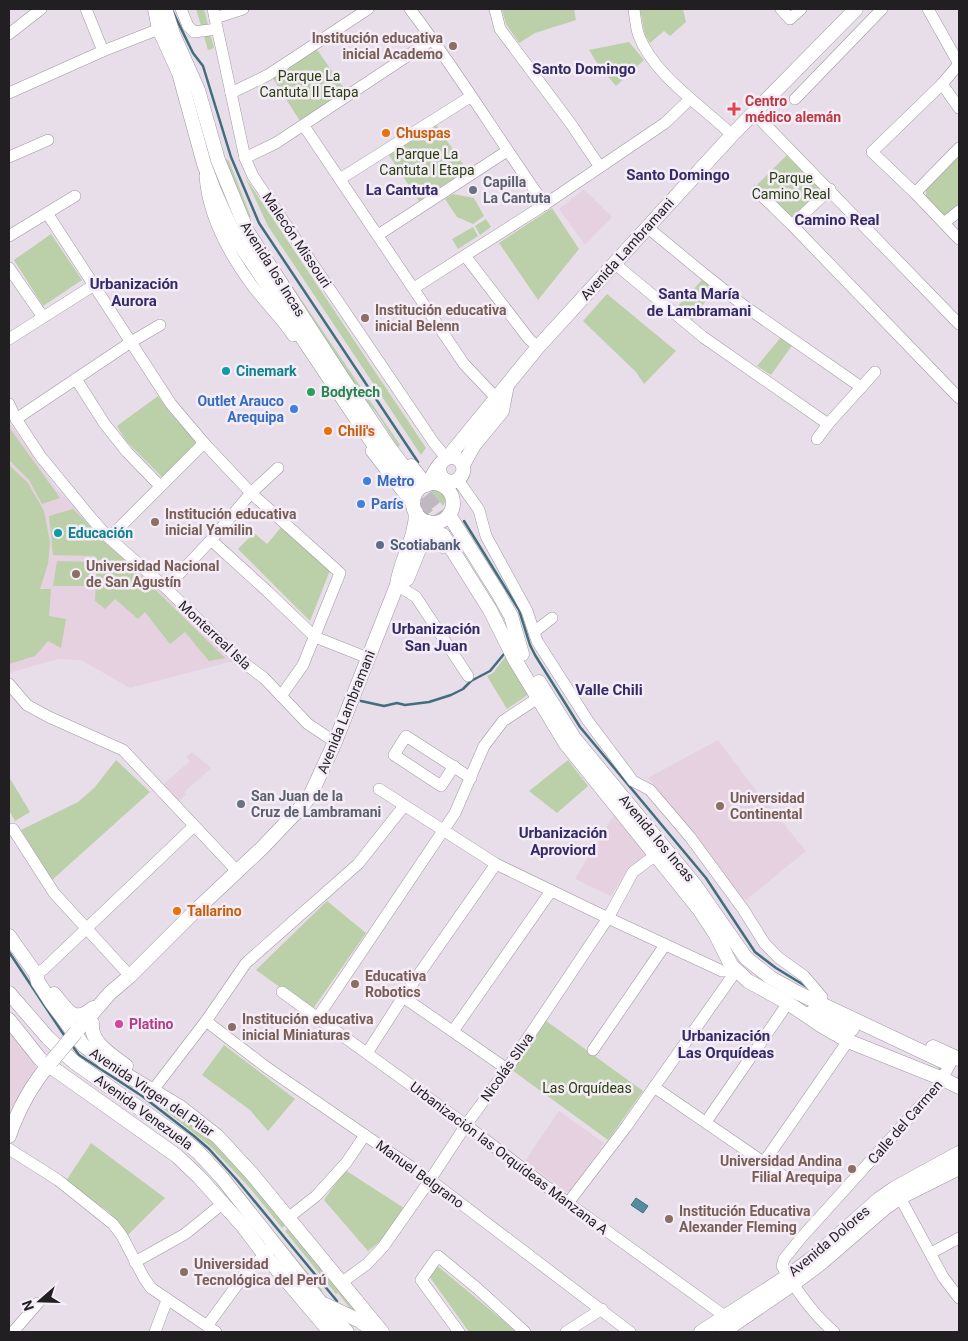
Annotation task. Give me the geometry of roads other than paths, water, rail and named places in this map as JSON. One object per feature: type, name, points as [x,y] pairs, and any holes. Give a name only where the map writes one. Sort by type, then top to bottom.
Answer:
[{"type":"main road","name":"Avenida los Incas","points":[[153,9],[159,30],[179,73],[204,164],[215,194],[235,237],[385,461],[418,484]]},
{"type":"main road","name":"Avenida los Incas","points":[[165,9],[173,34],[198,90],[218,160],[247,231],[343,379],[370,411],[418,484]]},
{"type":"main road","name":"Avenida Lambramani","points":[[78,1034],[110,993],[130,976],[262,848],[310,796],[335,742],[397,585],[399,573],[415,529],[414,501],[418,491],[418,484],[444,460],[500,401],[507,385],[538,347],[732,135],[850,11]]},
{"type":"main road","points":[[274,297],[282,320]]},
{"type":"main road","name":"Avenida Lambramani","points":[[458,480],[474,445],[502,412],[500,401]]},
{"type":"main road","points":[[415,510],[419,517],[429,523],[440,522],[449,515],[458,480],[455,457],[444,460],[439,473],[441,477],[448,482],[458,480]]},
{"type":"main road","points":[[418,484],[438,484],[447,490],[458,480]]},
{"type":"main road","points":[[449,515],[511,616],[519,657]]},
{"type":"main road","name":"Avenida Lambramani","points":[[397,585],[407,579],[439,535],[429,523]]},
{"type":"main road","name":"Avenida los Incas","points":[[439,535],[500,609],[519,657],[542,696],[566,744],[603,782],[661,851],[699,909],[718,926],[757,968],[798,993],[947,1065],[959,1087]]},
{"type":"main road","name":"Avenida los Incas","points":[[718,926],[728,960],[736,971],[748,981],[788,1003],[822,1026],[848,1040],[947,1065]]},
{"type":"main road","name":"Avenida Virgen del Pilar","points":[[9,936],[36,974],[38,982],[50,1002],[83,1045],[105,1062],[180,1107],[231,1149],[382,1332]]},
{"type":"main road","points":[[748,981],[747,977],[750,970],[757,968]]},
{"type":"main road","points":[[36,974],[69,1011],[77,1016],[86,1014],[110,993]]},
{"type":"main road","name":"Avenida Lambramani","points":[[78,1034],[92,1023],[130,976]]},
{"type":"main road","points":[[780,983],[822,996],[947,1065]]},
{"type":"main road","name":"Avenida Venezuela","points":[[9,993],[48,1038],[74,1062],[180,1137],[198,1152],[222,1178],[269,1250],[330,1332]]},
{"type":"main road","name":"Avenida los Incas","points":[[788,1003],[947,1065]]},
{"type":"main road","name":"Avenida Venezuela","points":[[9,1008],[42,1044],[69,1068],[170,1140],[191,1158],[216,1184],[237,1213],[242,1225]]},
{"type":"main road","name":"Avenida Venezuela","points":[[9,1020],[34,1051],[177,1156],[199,1176],[222,1204],[322,1303],[347,1332]]},
{"type":"main road","points":[[92,1023],[92,1033],[97,1042],[134,1073],[147,1087]]},
{"type":"main road","points":[[9,1136],[37,1078],[53,1066],[78,1034]]},
{"type":"main road","name":"Avenida Dolores","points":[[700,1332],[726,1325],[791,1280],[820,1264],[875,1216],[898,1193],[959,1153]]},
{"type":"main road","name":"Avenida Dolores","points":[[898,1193],[959,1168]]},
{"type":"main road","points":[[322,1303],[360,1321],[375,1332]]},
{"type":"street","points":[[9,34],[41,9]]},
{"type":"street","points":[[86,9],[103,51]]},
{"type":"street","points":[[181,9],[188,26],[194,32],[215,18],[243,9]]},
{"type":"street","points":[[230,93],[268,76],[368,9]]},
{"type":"street","points":[[410,9],[433,39],[470,97],[545,205]]},
{"type":"street","points":[[496,9],[500,29],[571,124],[600,167]]},
{"type":"street","points":[[634,9],[638,35],[652,60],[690,98],[732,135]]},
{"type":"street","points":[[781,9],[790,19],[800,9]]},
{"type":"street","points":[[795,99],[882,9]]},
{"type":"street","points":[[928,9],[959,64],[942,84],[872,152],[959,238]]},
{"type":"street","name":"Malecón Missouri","points":[[215,18],[245,158],[253,176],[437,446],[444,460]]},
{"type":"street","points":[[9,93],[103,51],[159,30]]},
{"type":"street","points":[[245,158],[276,143],[304,126],[433,39]]},
{"type":"street","points":[[942,84],[959,108]]},
{"type":"street","points":[[340,179],[470,97]]},
{"type":"street","points":[[414,288],[545,205],[665,123],[690,98]]},
{"type":"street","points":[[754,113],[830,189],[959,324]]},
{"type":"street","points":[[304,126],[464,364],[500,401]]},
{"type":"street","points":[[9,157],[48,140]]},
{"type":"street","points":[[915,193],[959,148]]},
{"type":"street","points":[[378,235],[507,151]]},
{"type":"street","name":"Avenida los Incas","points":[[204,164],[208,196],[222,236],[254,288],[282,320],[380,465],[415,510]]},
{"type":"street","points":[[792,225],[830,189]]},
{"type":"street","points":[[757,191],[959,398]]},
{"type":"street","points":[[9,236],[74,196]]},
{"type":"street","points":[[944,223],[959,211]]},
{"type":"street","points":[[47,213],[171,404],[204,443],[251,493],[340,573],[303,665],[282,696]]},
{"type":"street","points":[[648,226],[704,274],[861,387]]},
{"type":"street","points":[[466,256],[529,339],[538,347]]},
{"type":"street","points":[[614,263],[703,337],[828,424]]},
{"type":"street","points":[[9,268],[43,317]]},
{"type":"street","points":[[9,339],[94,285]]},
{"type":"street","points":[[16,419],[131,342],[160,325]]},
{"type":"street","points":[[817,439],[874,372]]},
{"type":"street","points":[[76,379],[104,423],[127,452],[160,486]]},
{"type":"street","name":"Monterreal Isla","points":[[9,404],[16,419],[46,465],[109,538],[166,588],[236,657],[264,678],[308,724],[335,742]]},
{"type":"street","points":[[109,538],[204,443]]},
{"type":"street","points":[[166,588],[211,540],[251,493],[278,468]]},
{"type":"street","points":[[458,480],[478,510],[489,541],[527,611],[537,641],[588,721],[633,781],[650,790],[690,837],[743,909],[765,944],[779,958],[804,976],[822,996]]},
{"type":"street","points":[[211,540],[315,636],[368,658]]},
{"type":"street","points":[[397,585],[416,597],[468,676]]},
{"type":"street","points":[[534,632],[552,618]]},
{"type":"street","points":[[9,684],[13,687],[19,698],[27,705],[49,717],[121,748],[237,871]]},
{"type":"street","points":[[317,1018],[455,813],[484,746],[503,721],[542,696]]},
{"type":"street","points":[[454,766],[441,786],[394,755],[406,736],[454,766],[471,778]]},
{"type":"street","points":[[379,789],[496,864],[722,971],[736,971]]},
{"type":"street","points":[[147,1087],[206,1021],[246,963],[358,864],[404,806]]},
{"type":"street","points":[[36,974],[44,969],[194,826]]},
{"type":"street","points":[[13,829],[50,887],[130,976]]},
{"type":"street","name":"Nicolás SIlva","points":[[342,1283],[367,1264],[383,1247],[466,1125],[507,1069],[608,918],[633,872],[661,851]]},
{"type":"street","points":[[367,1053],[403,997],[496,864]]},
{"type":"street","points":[[453,1031],[551,891]]},
{"type":"street","points":[[593,1050],[665,945]]},
{"type":"street","points":[[568,1203],[654,1087],[736,971]]},
{"type":"street","name":"Urbanización las Orquídeas Manzana A","points":[[282,992],[466,1125],[726,1325]]},
{"type":"street","points":[[403,997],[507,1069]]},
{"type":"street","points":[[706,1122],[788,1003]]},
{"type":"street","name":"Manuel Belgrano","points":[[206,1021],[266,1067],[430,1180],[630,1332]]},
{"type":"street","points":[[764,1162],[848,1040]]},
{"type":"street","name":"Calle del Carmen","points":[[791,1280],[782,1266],[784,1259],[947,1065]]},
{"type":"street","points":[[654,1087],[785,1177]]},
{"type":"street","points":[[288,1218],[316,1196],[346,1163],[365,1136]]},
{"type":"street","points":[[9,1149],[58,1180],[102,1214],[122,1236],[151,1288],[212,1329],[244,1274],[269,1250]]},
{"type":"street","points":[[898,1193],[944,1277],[959,1298]]},
{"type":"street","points":[[135,1262],[186,1234],[222,1204]]},
{"type":"street","points":[[931,1253],[959,1238]]},
{"type":"street","points":[[459,1332],[422,1280],[438,1256],[525,1332]]},
{"type":"street","points":[[791,1280],[828,1330]]},
{"type":"street","points":[[155,1332],[167,1300]]},
{"type":"street","points":[[13,1332],[38,1303]]},
{"type":"street","points":[[566,1332],[602,1309]]},
{"type":"water","points":[[636,1198],[648,1206],[643,1213],[631,1205]]},
{"type":"waterway","points":[[172,10],[193,53],[203,66],[231,157],[259,223],[418,462]]},
{"type":"waterway","points":[[464,521],[519,610],[535,655],[580,727],[706,878],[755,952],[776,968],[807,987]]},
{"type":"waterway","points":[[361,701],[384,706],[397,703],[405,705],[429,702],[451,695],[490,671],[504,654]]},
{"type":"waterway","points":[[9,952],[66,1038]]},
{"type":"waterway","points":[[71,1044],[79,1055],[142,1096],[209,1149],[337,1301]]},
{"type":"tunnel","points":[[413,479],[451,531]]},
{"type":"tunnel","points":[[406,487],[439,530]]},
{"type":"tunnel","points":[[938,1069],[959,1078]]},
{"type":"place","name":"Institución educativa inicial Academo","points":[[453,46]]},
{"type":"place","name":"Centro médico alemán","points":[[734,109]]},
{"type":"place","name":"Chuspas","points":[[386,133]]},
{"type":"place","name":"Capilla La Cantuta","points":[[473,190]]},
{"type":"place","name":"Institución educativa inicial Belenn","points":[[365,318]]},
{"type":"place","name":"Cinemark","points":[[226,371]]},
{"type":"place","name":"Bodytech","points":[[311,392]]},
{"type":"place","name":"Outlet Arauco Arequipa","points":[[294,409]]},
{"type":"place","name":"Chili's","points":[[328,431]]},
{"type":"place","name":"Metro","points":[[367,481]]},
{"type":"place","name":"París","points":[[361,504]]},
{"type":"place","name":"Institución educativa inicial Yamilin","points":[[155,522]]},
{"type":"place","name":"Educación","points":[[58,533]]},
{"type":"place","name":"Scotiabank","points":[[380,545]]},
{"type":"place","name":"Universidad Nacional de San Agustín","points":[[76,574]]},
{"type":"place","name":"San Juan de la Cruz de Lambramani","points":[[241,804]]},
{"type":"place","name":"Universidad Continental","points":[[720,806]]},
{"type":"place","name":"Tallarino","points":[[177,911]]},
{"type":"place","name":"Educativa Robotics","points":[[355,984]]},
{"type":"place","name":"Platino","points":[[119,1024]]},
{"type":"place","name":"Institución educativa inicial Miniaturas","points":[[232,1027]]},
{"type":"place","name":"Universidad Andina Filial Arequipa","points":[[852,1169]]},
{"type":"place","name":"Institución Educativa Alexander Fleming","points":[[669,1219]]},
{"type":"place","name":"Universidad Tecnológica del Perú","points":[[184,1272]]},
{"type":"district","name":"Santo Domingo","points":[[584,69]]},
{"type":"district","name":"Santo Domingo","points":[[678,175]]},
{"type":"district","name":"La Cantuta","points":[[402,190]]},
{"type":"district","name":"Camino Real","points":[[837,220]]},
{"type":"district","name":"Urbanización Aurora","points":[[134,292]]},
{"type":"district","name":"Santa María de Lambramani","points":[[699,302]]},
{"type":"district","name":"Urbanización San Juan","points":[[436,638]]},
{"type":"district","name":"Valle Chili","points":[[609,690]]},
{"type":"district","name":"Urbanización Aproviord","points":[[563,842]]},
{"type":"district","name":"Urbanización Las Orquídeas","points":[[726,1044]]},
{"type":"park label","name":"Parque La Cantuta II Etapa","points":[[309,84]]},
{"type":"park label","name":"Parque La Cantuta I Etapa","points":[[427,162]]},
{"type":"park label","name":"Parque Camino Real","points":[[791,186]]},
{"type":"park label","name":"Las Orquídeas","points":[[587,1088]]}]
